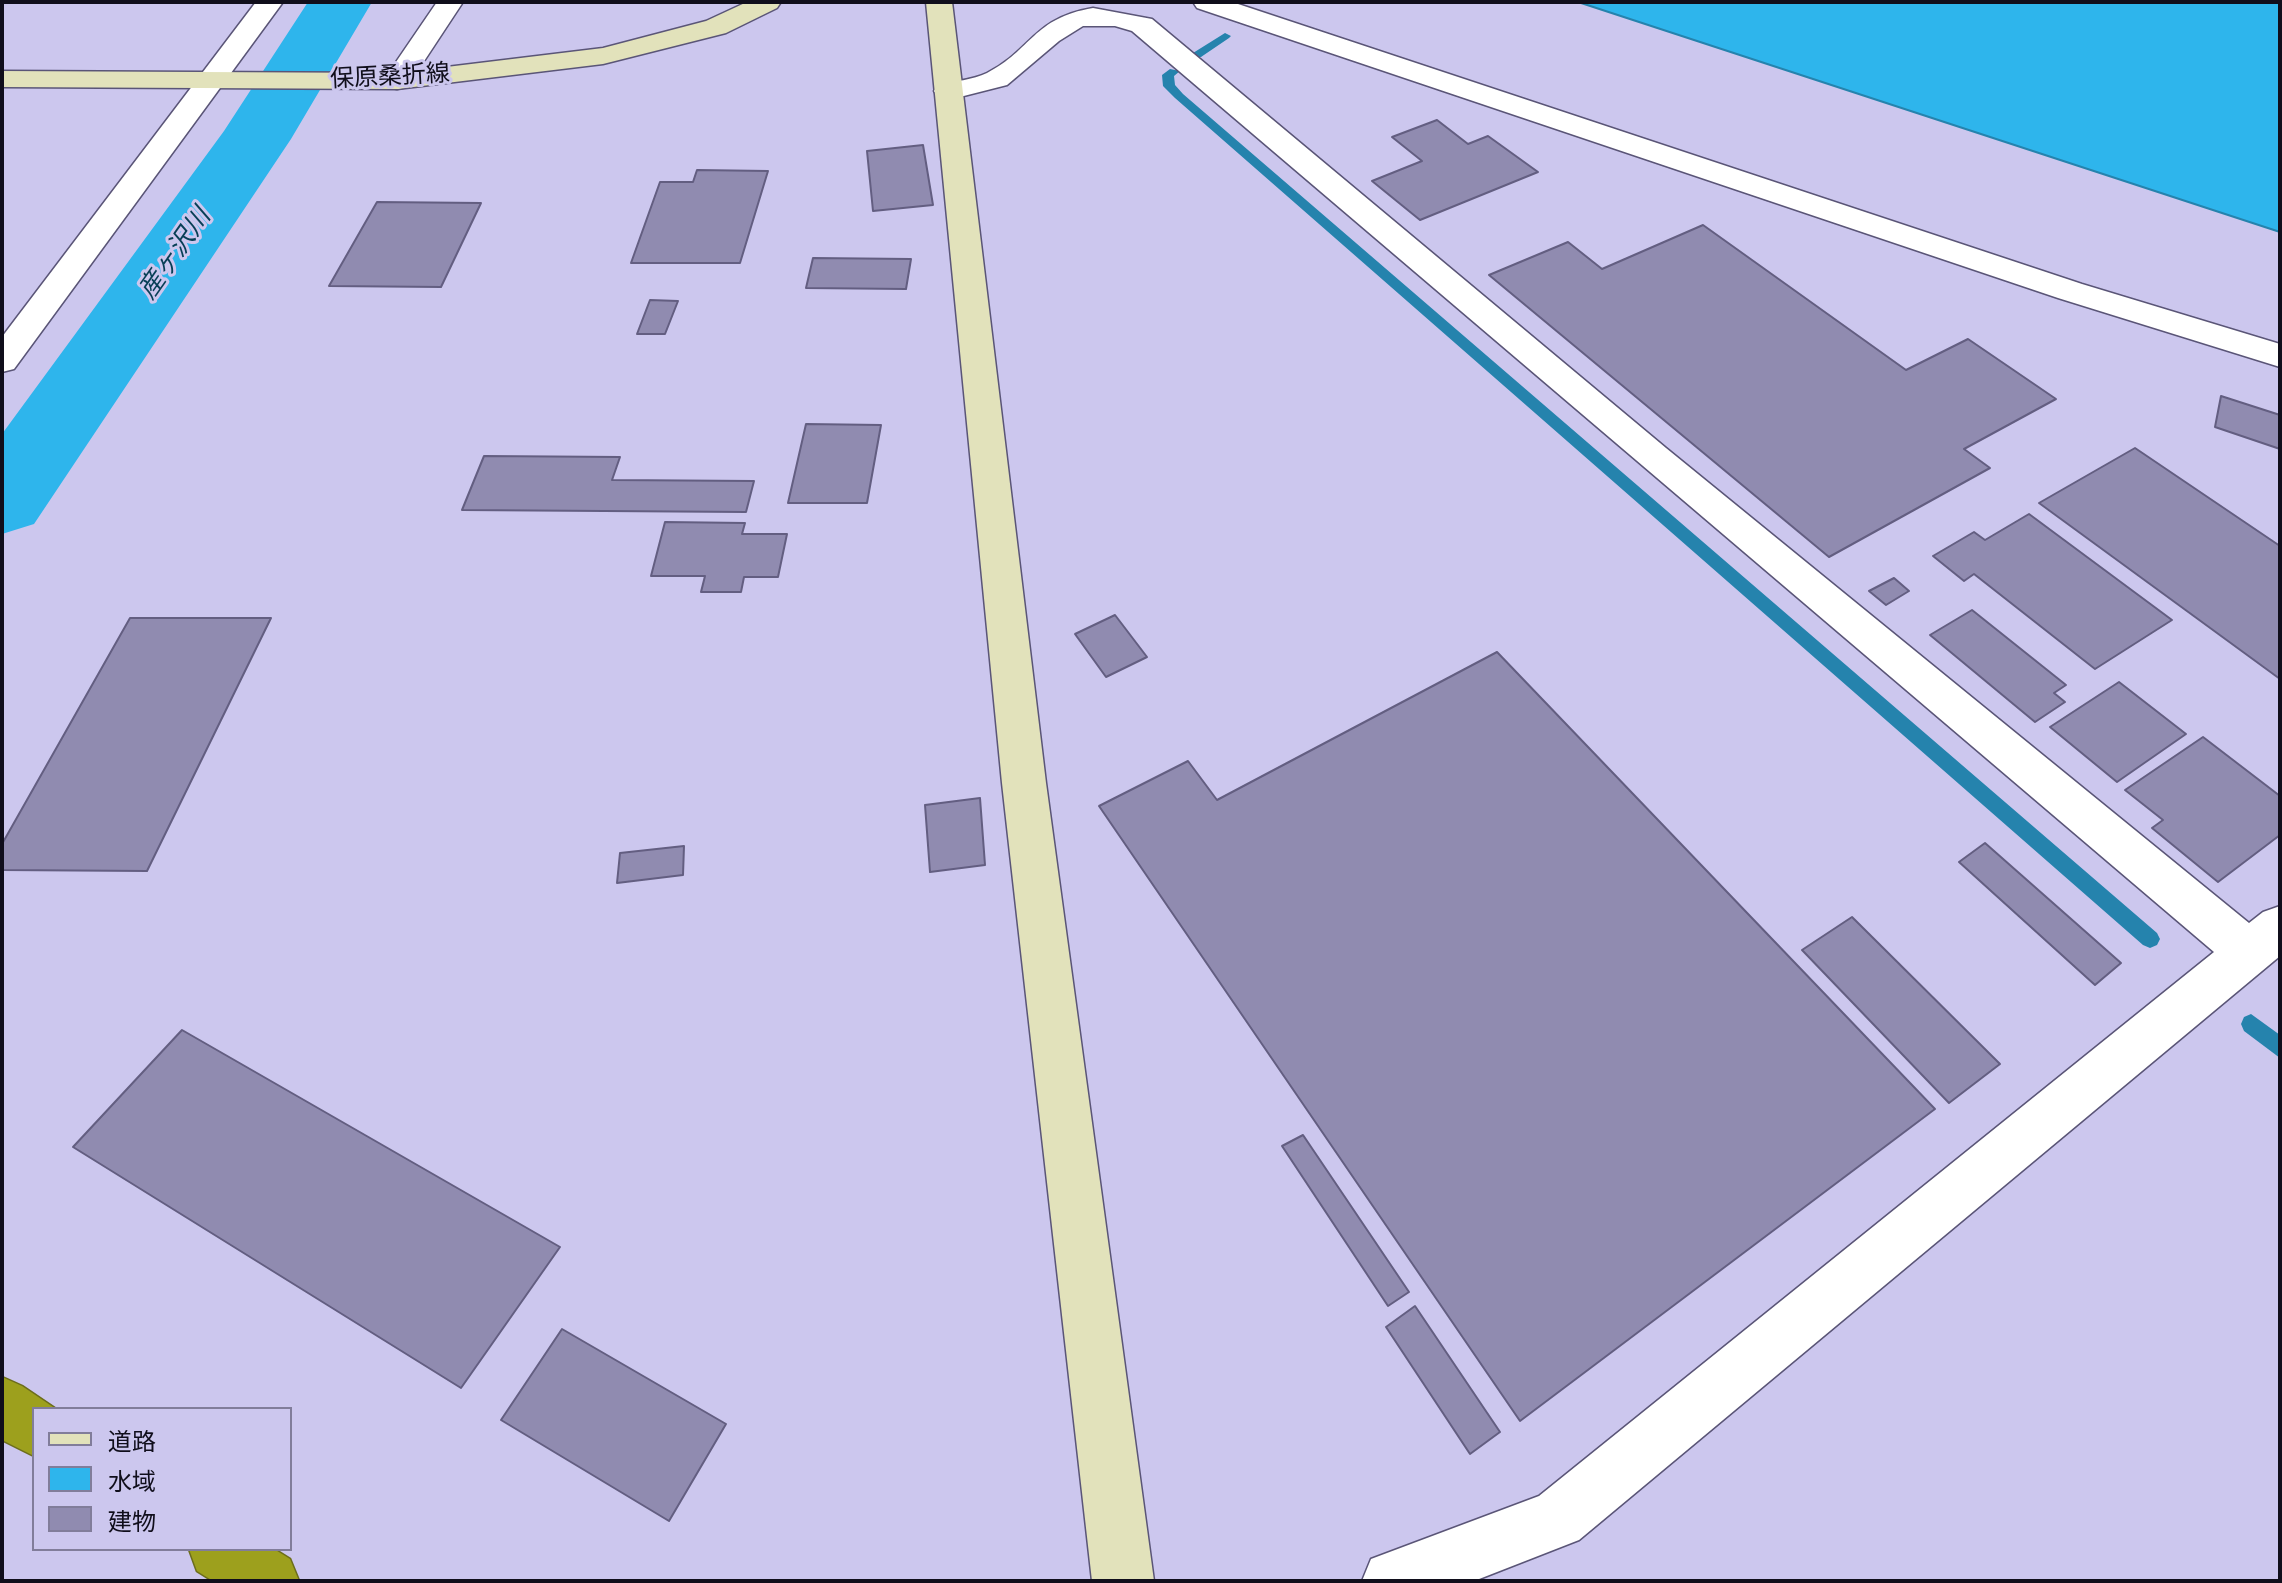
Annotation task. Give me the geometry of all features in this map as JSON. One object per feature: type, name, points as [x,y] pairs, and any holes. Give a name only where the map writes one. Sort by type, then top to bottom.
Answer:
[{"type":"highway","points":[[2,1406],[32,1426]]},
{"type":"highway","points":[[222,1551],[268,1581]]},
{"type":"street","points":[[2,361],[219,80],[270,2]]},
{"type":"street","points":[[397,81],[450,2]]},
{"type":"street","name":"保原桑折線","points":[[2,79],[397,81],[603,56],[716,27],[768,2]]},
{"type":"street","points":[[939,2],[1024,783],[1123,1581]]},
{"type":"street","points":[[1206,2],[2070,291],[2280,356]]},
{"type":"street","points":[[948,91],[1000,78],[1067,12],[1084,6],[1117,11],[1142,25],[1653,457],[2265,940],[1558,1519],[1393,1581]]},
{"type":"water","points":[[1578,2],[2280,2],[2280,232]]},
{"type":"building","points":[[1437,120],[1468,144],[1488,136],[1538,172],[1420,220],[1372,181],[1422,161],[1392,137]]},
{"type":"building","points":[[923,145],[933,205],[873,211],[867,151]]},
{"type":"building","points":[[697,170],[768,171],[740,263],[631,263],[660,182],[693,182]]},
{"type":"building","points":[[377,202],[481,203],[441,287],[329,286]]},
{"type":"building","points":[[1703,225],[1906,370],[1968,339],[2056,399],[1964,449],[1990,468],[1829,557],[1489,275],[1568,242],[1602,269]]},
{"type":"building","points":[[813,258],[911,259],[906,289],[806,288]]},
{"type":"building","points":[[650,300],[678,301],[665,334],[637,334]]},
{"type":"building","points":[[2221,396],[2280,415],[2280,449],[2215,427]]},
{"type":"building","points":[[806,424],[881,425],[867,503],[788,503]]},
{"type":"building","points":[[2135,448],[2280,546],[2280,679],[2039,503]]},
{"type":"building","points":[[484,456],[620,457],[612,480],[754,481],[746,512],[462,510]]},
{"type":"building","points":[[2029,514],[2172,620],[2095,669],[1974,574],[1964,581],[1933,556],[1974,532],[1985,540]]},
{"type":"building","points":[[665,522],[745,523],[742,534],[787,534],[778,577],[744,577],[741,592],[701,592],[705,576],[651,576]]},
{"type":"building","points":[[1894,578],[1909,591],[1886,605],[1869,591]]},
{"type":"building","points":[[1972,610],[2066,685],[2054,693],[2065,702],[2035,722],[1930,635]]},
{"type":"building","points":[[1115,615],[1147,657],[1106,677],[1075,634]]},
{"type":"building","points":[[130,618],[271,618],[147,871],[2,870],[2,844]]},
{"type":"building","points":[[1497,652],[1935,1109],[1520,1421],[1099,806],[1188,761],[1217,800]]},
{"type":"building","points":[[2119,682],[2186,734],[2117,782],[2050,727]]},
{"type":"building","points":[[2203,737],[2280,796],[2280,835],[2218,882],[2152,828],[2163,820],[2125,790]]},
{"type":"building","points":[[980,798],[985,865],[930,872],[925,805]]},
{"type":"building","points":[[1985,843],[2121,963],[2095,985],[1959,862]]},
{"type":"building","points":[[684,846],[683,875],[617,883],[620,853]]},
{"type":"building","points":[[1852,917],[2000,1064],[1949,1103],[1802,950]]},
{"type":"building","points":[[182,1030],[560,1247],[461,1388],[73,1147]]},
{"type":"building","points":[[1303,1135],[1409,1292],[1388,1306],[1282,1146]]},
{"type":"building","points":[[1415,1306],[1500,1432],[1470,1454],[1386,1327]]},
{"type":"building","points":[[562,1329],[726,1424],[669,1521],[501,1420]]},
{"type":"waterway","name":"産ヶ沢川","points":[[2,501],[255,139],[340,2]]},
{"type":"waterway","points":[[1197,55],[1225,36]]},
{"type":"waterway","points":[[1174,71],[1168,75],[1169,86],[1179,96],[2150,939]]},
{"type":"waterway","points":[[2251,1024],[2280,1048]]}]
